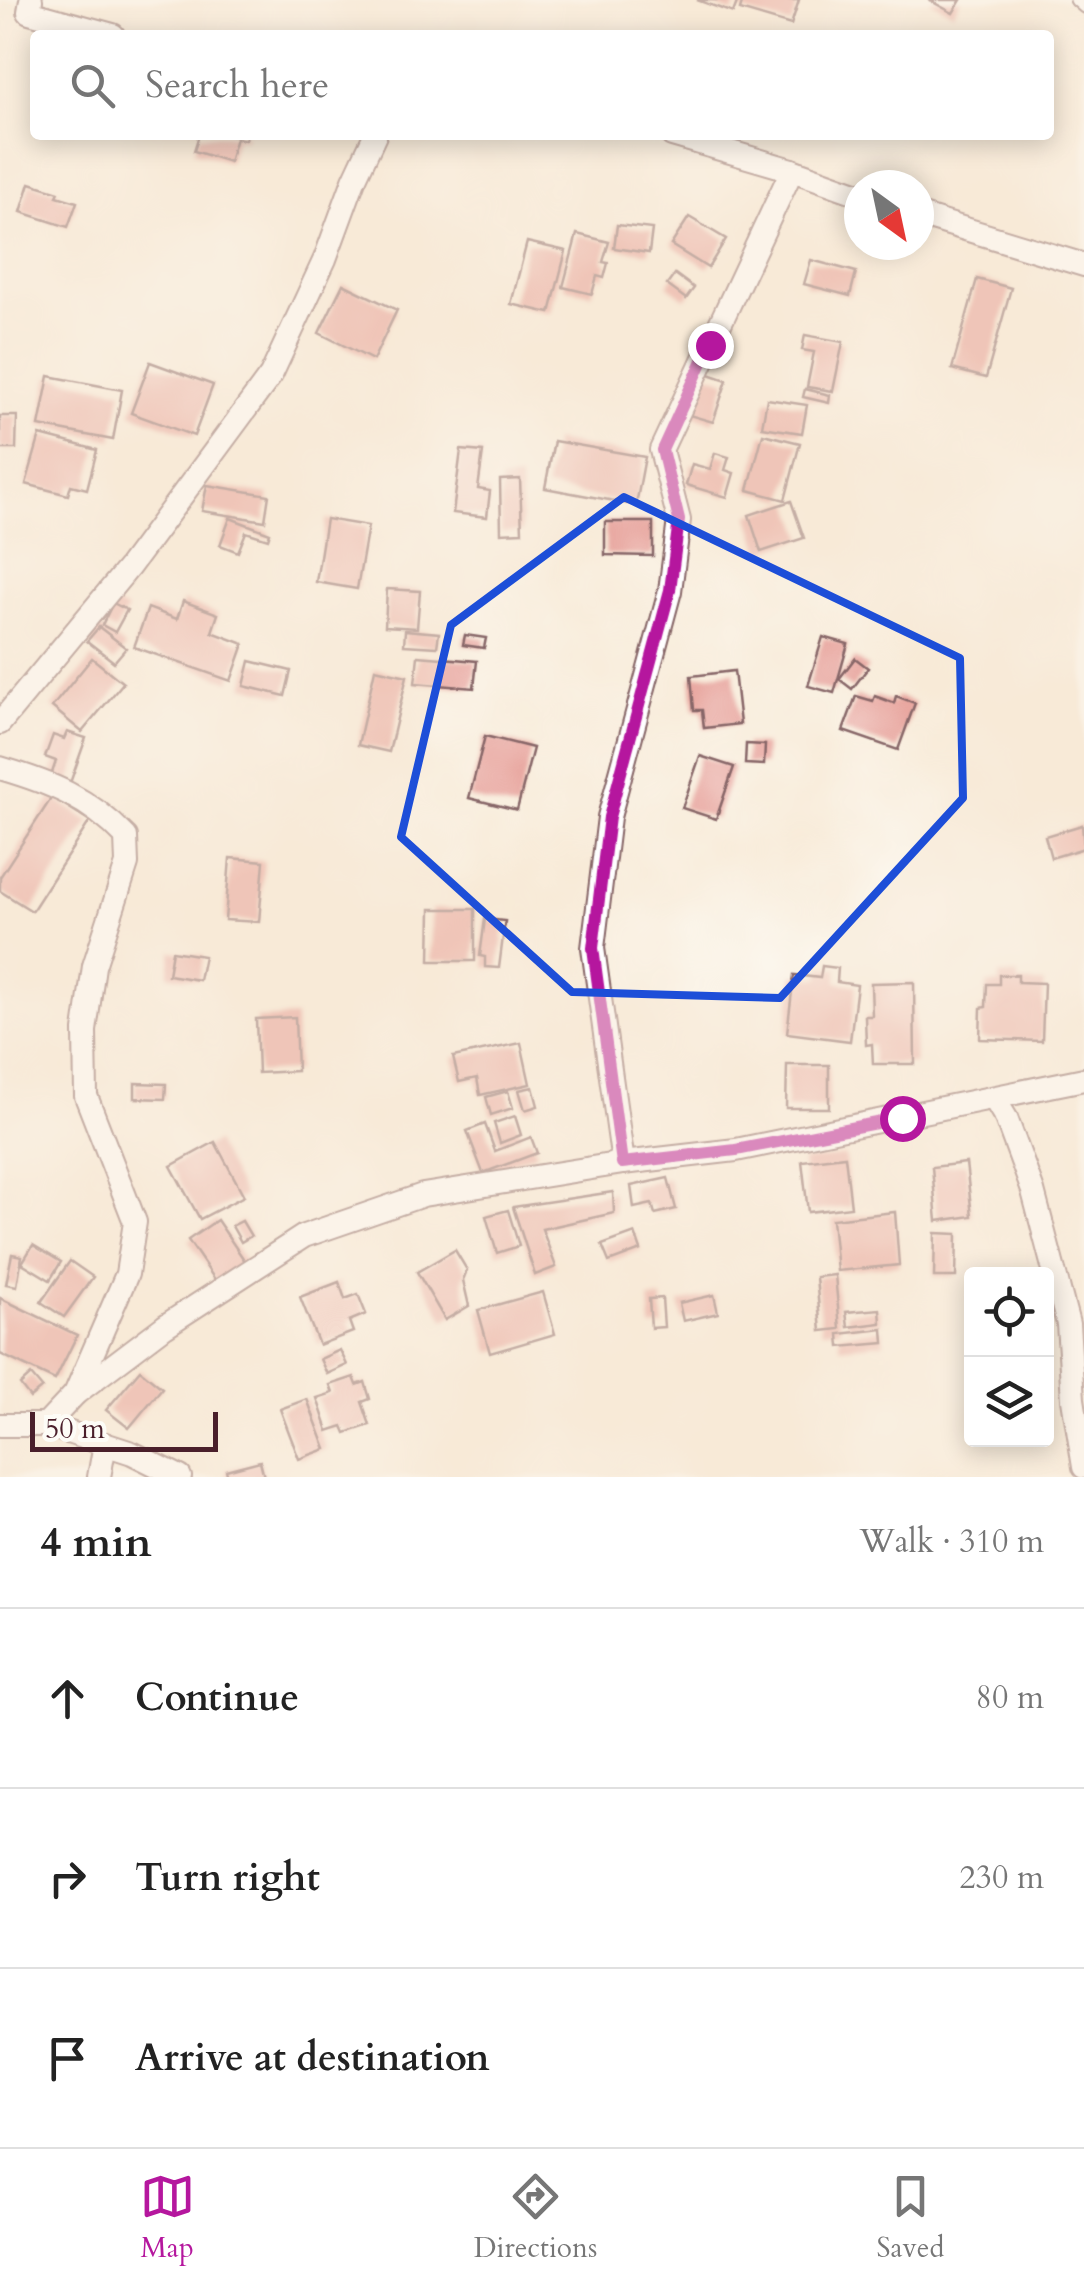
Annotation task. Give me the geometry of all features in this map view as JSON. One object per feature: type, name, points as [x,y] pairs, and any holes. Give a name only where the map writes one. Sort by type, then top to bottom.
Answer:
[{"type":"street","points":[[30,0],[29,12],[95,30]]},
{"type":"street","points":[[0,723],[129,567],[270,375],[325,259],[373,140]]},
{"type":"street","points":[[689,140],[844,189]]},
{"type":"street","points":[[622,1163],[593,948],[609,817],[670,590],[679,520],[662,450],[792,170]]},
{"type":"street","points":[[934,219],[1084,264]]},
{"type":"street","points":[[0,768],[82,798],[126,837],[128,864],[94,966],[85,1031],[86,1096],[135,1222],[126,1274],[76,1394]]},
{"type":"street","points":[[46,1425],[76,1394],[166,1326],[304,1236],[422,1194],[736,1150],[1084,1078]]},
{"type":"street","points":[[994,1098],[1006,1118],[1034,1191],[1068,1324],[1073,1399],[1084,1467]]},
{"type":"street","points":[[0,1425],[46,1425],[132,1453],[180,1477]]},
{"type":"street","points":[[99,1477],[106,1444]]},
{"type":"lane","points":[[1076,0],[1084,7]]},
{"type":"highlighted area","points":[[624,497],[960,658],[963,798],[780,998],[572,992],[401,837],[451,625]]},
{"type":"building","points":[[697,0],[738,0],[733,13]]},
{"type":"building","points":[[743,0],[799,0],[791,25],[740,10]]},
{"type":"building","points":[[929,0],[961,0],[953,13]]},
{"type":"building","points":[[197,140],[235,140],[229,162],[194,151]]},
{"type":"building","points":[[30,183],[77,202],[68,227],[21,212]]},
{"type":"building","points":[[689,217],[726,239],[708,268],[671,245]]},
{"type":"building","points":[[617,225],[652,229],[649,253],[614,248]]},
{"type":"building","points":[[577,234],[609,242],[603,262],[608,263],[604,278],[597,276],[592,294],[563,287]]},
{"type":"building","points":[[527,242],[566,251],[550,313],[511,304]]},
{"type":"building","points":[[811,260],[856,272],[850,296],[804,284]]},
{"type":"building","points":[[675,274],[694,288],[686,299],[667,285]]},
{"type":"building","points":[[977,279],[1011,288],[986,378],[952,369]]},
{"type":"building","points":[[343,284],[397,310],[373,360],[319,333]]},
{"type":"building","points":[[805,335],[843,342],[833,391],[807,387],[814,352],[802,350]]},
{"type":"building","points":[[150,362],[213,385],[194,436],[131,413]]},
{"type":"building","points":[[703,372],[727,380],[713,422],[689,415]]},
{"type":"building","points":[[49,376],[122,390],[113,440],[39,426]]},
{"type":"building","points":[[805,389],[830,395],[829,403],[803,397]]},
{"type":"building","points":[[767,399],[807,405],[802,433],[762,427]]},
{"type":"building","points":[[0,416],[17,416],[16,449],[0,449]]},
{"type":"building","points":[[763,434],[800,443],[785,500],[748,490]]},
{"type":"building","points":[[40,435],[97,450],[87,489],[71,485],[68,495],[26,484]]},
{"type":"building","points":[[554,441],[645,457],[636,505],[545,488]]},
{"type":"building","points":[[461,450],[483,452],[478,489],[490,491],[487,517],[453,513]]},
{"type":"building","points":[[715,453],[729,457],[725,470],[734,473],[727,497],[686,485],[692,464],[710,469]]},
{"type":"building","points":[[520,479],[522,532],[501,533],[500,480]]},
{"type":"building","points":[[207,485],[269,495],[265,521],[202,511]]},
{"type":"building","points":[[791,501],[804,538],[761,552],[749,515]]},
{"type":"building","points":[[230,518],[270,533],[268,539],[246,532],[238,552],[220,545]]},
{"type":"building","points":[[326,519],[368,526],[357,589],[316,582]]},
{"type":"building","points":[[605,522],[653,522],[653,556],[605,555]]},
{"type":"building","points":[[387,589],[420,591],[417,628],[385,626]]},
{"type":"building","points":[[183,601],[218,614],[212,632],[244,644],[231,681],[134,647],[148,608],[177,619]]},
{"type":"building","points":[[113,603],[127,610],[115,632],[102,625]]},
{"type":"building","points":[[99,627],[126,648],[114,662],[87,641]]},
{"type":"building","points":[[405,630],[439,633],[437,647],[404,645]]},
{"type":"building","points":[[465,635],[486,638],[484,648],[463,645]]},
{"type":"building","points":[[823,637],[848,644],[834,693],[808,686]]},
{"type":"building","points":[[418,656],[477,661],[474,688],[415,683]]},
{"type":"building","points":[[92,658],[123,683],[82,732],[52,707]]},
{"type":"building","points":[[855,658],[868,668],[852,689],[839,679]]},
{"type":"building","points":[[250,661],[291,671],[285,696],[244,686]]},
{"type":"building","points":[[375,669],[407,676],[389,752],[358,745]]},
{"type":"building","points":[[734,671],[740,724],[704,728],[702,710],[694,710],[691,676]]},
{"type":"building","points":[[856,696],[873,701],[875,696],[894,703],[896,696],[915,703],[898,750],[843,731]]},
{"type":"building","points":[[67,732],[86,738],[69,786],[50,779],[56,761],[45,757],[53,735],[64,739]]},
{"type":"building","points":[[485,736],[533,748],[517,810],[469,798]]},
{"type":"building","points":[[746,744],[765,745],[764,765],[745,764]]},
{"type":"building","points":[[700,756],[734,767],[716,819],[682,808]]},
{"type":"building","points":[[52,797],[90,821],[32,911],[0,891],[0,877]]},
{"type":"building","points":[[1082,825],[1084,848],[1051,858],[1045,836]]},
{"type":"building","points":[[230,858],[264,861],[259,922],[225,920]]},
{"type":"building","points":[[431,909],[475,909],[475,961],[430,961]]},
{"type":"building","points":[[485,919],[505,921],[499,968],[485,967],[485,957],[480,956]]},
{"type":"building","points":[[172,951],[204,956],[199,980],[168,975]]},
{"type":"building","points":[[822,966],[838,968],[837,982],[857,985],[850,1041],[787,1033],[794,975],[820,978]]},
{"type":"building","points":[[999,975],[1018,975],[1018,982],[1044,983],[1042,1041],[980,1039],[987,984],[999,984]]},
{"type":"building","points":[[914,982],[915,1064],[873,1064],[872,1044],[866,1045],[865,1016],[872,1016],[871,983]]},
{"type":"building","points":[[295,1017],[297,1071],[258,1073],[256,1019]]},
{"type":"building","points":[[521,1043],[530,1084],[480,1095],[477,1078],[459,1082],[453,1057]]},
{"type":"building","points":[[787,1065],[829,1065],[829,1108],[786,1108]]},
{"type":"building","points":[[135,1083],[166,1084],[165,1099],[135,1098]]},
{"type":"building","points":[[533,1087],[538,1106],[525,1110],[519,1090]]},
{"type":"building","points":[[508,1091],[513,1108],[491,1115],[486,1097]]},
{"type":"building","points":[[515,1116],[521,1135],[500,1143],[494,1123]]},
{"type":"building","points":[[485,1124],[495,1151],[531,1137],[537,1153],[483,1173],[467,1131]]},
{"type":"building","points":[[215,1142],[244,1196],[200,1219],[171,1166]]},
{"type":"building","points":[[845,1156],[851,1207],[808,1212],[802,1161]]},
{"type":"building","points":[[966,1163],[972,1216],[937,1221],[932,1167]]},
{"type":"building","points":[[668,1178],[676,1209],[655,1214],[652,1204],[634,1208],[631,1186]]},
{"type":"building","points":[[613,1192],[614,1213],[542,1229],[556,1267],[535,1275],[513,1207]]},
{"type":"building","points":[[508,1210],[519,1246],[497,1253],[486,1216]]},
{"type":"building","points":[[895,1212],[899,1265],[837,1271],[832,1219]]},
{"type":"building","points":[[217,1220],[247,1264],[218,1284],[188,1240]]},
{"type":"building","points":[[242,1221],[251,1236],[241,1242],[232,1226]]},
{"type":"building","points":[[635,1233],[641,1250],[609,1262],[602,1245]]},
{"type":"building","points":[[935,1233],[957,1234],[956,1277],[934,1277]]},
{"type":"building","points":[[33,1245],[61,1262],[50,1280],[22,1263]]},
{"type":"building","points":[[455,1250],[467,1270],[463,1280],[469,1306],[445,1320],[417,1272]]},
{"type":"building","points":[[12,1254],[22,1256],[17,1286],[6,1284]]},
{"type":"building","points":[[70,1261],[93,1277],[64,1317],[41,1302]]},
{"type":"building","points":[[835,1275],[840,1329],[821,1331],[816,1277]]},
{"type":"building","points":[[339,1282],[345,1299],[358,1294],[366,1314],[349,1321],[353,1332],[319,1345],[300,1297]]},
{"type":"building","points":[[543,1292],[555,1334],[490,1353],[478,1310]]},
{"type":"building","points":[[714,1295],[718,1313],[683,1321],[679,1303]]},
{"type":"building","points":[[0,1298],[77,1335],[55,1380],[0,1354]]},
{"type":"building","points":[[662,1298],[664,1327],[651,1328],[649,1299]]},
{"type":"building","points":[[880,1309],[881,1323],[848,1327],[846,1312]]},
{"type":"building","points":[[883,1329],[884,1343],[840,1347],[839,1334]]},
{"type":"building","points":[[340,1350],[347,1365],[327,1374],[320,1359]]},
{"type":"building","points":[[140,1370],[162,1388],[129,1428],[106,1410]]},
{"type":"building","points":[[31,1375],[42,1388],[30,1398],[20,1385]]},
{"type":"building","points":[[354,1377],[357,1385],[365,1382],[370,1399],[362,1402],[370,1425],[346,1433],[343,1426],[328,1431],[317,1398],[333,1393],[330,1385]]},
{"type":"building","points":[[307,1399],[326,1449],[299,1459],[280,1409]]},
{"type":"building","points":[[260,1461],[264,1477],[228,1477],[226,1470]]},
{"type":"route","points":[[710,345],[662,450],[679,520],[670,590],[609,817],[593,948],[622,1163],[736,1150],[902,1118]]}]
